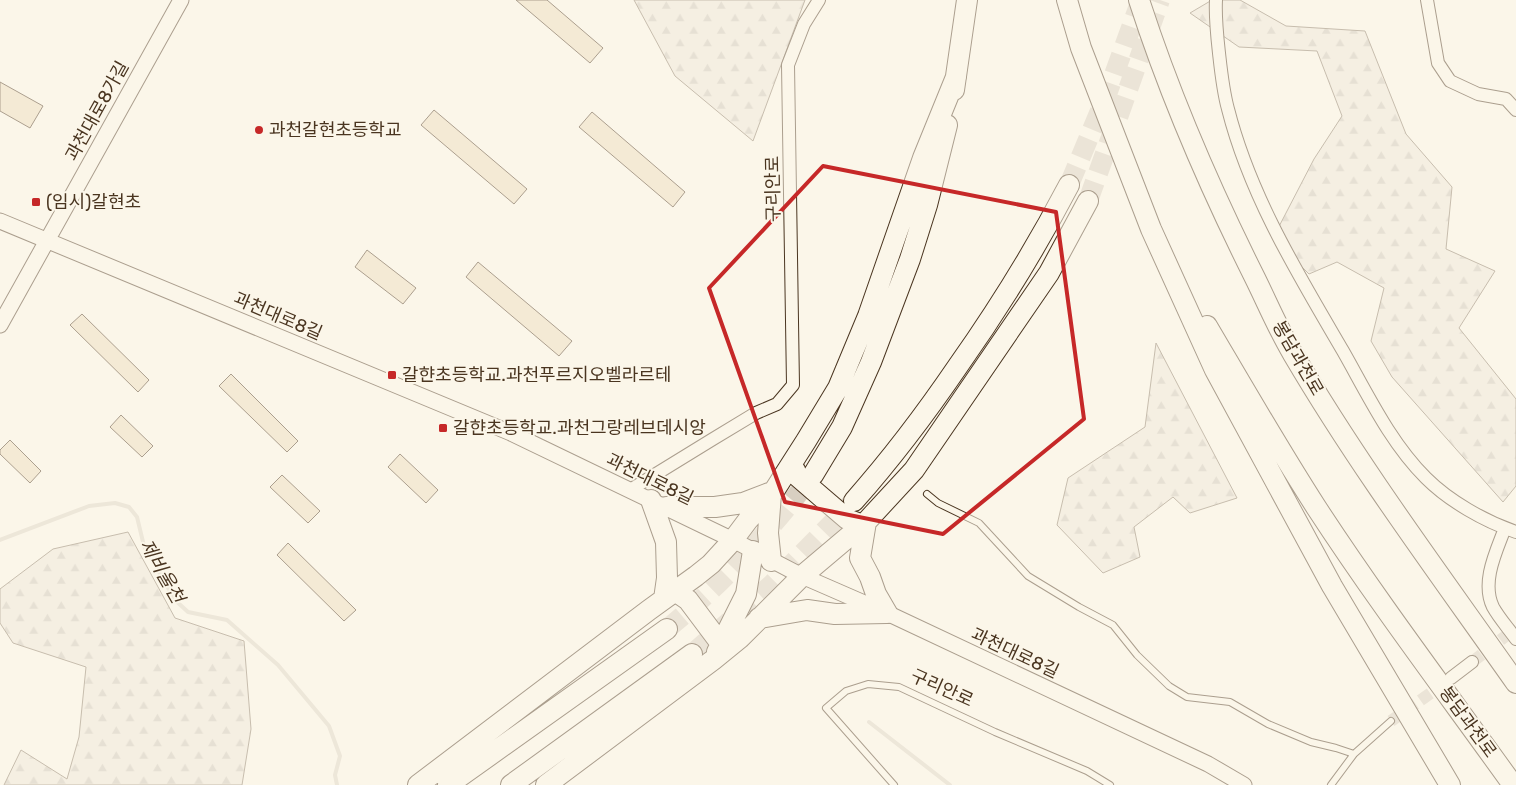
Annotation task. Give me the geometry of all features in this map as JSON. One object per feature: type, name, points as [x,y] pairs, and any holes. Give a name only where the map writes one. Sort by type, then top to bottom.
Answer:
[{"type":"highway","points":[[813,475],[842,427],[855,400],[910,259],[927,205],[946,133],[967,0]]},
{"type":"highway","name":"봉담과천로","points":[[1067,0],[1081,48],[1151,229],[1215,370],[1332,586],[1450,785]]},
{"type":"highway","name":"봉담과천로","points":[[1139,0],[1157,56],[1184,125],[1231,230],[1292,352],[1376,485],[1516,683]]},
{"type":"highway","points":[[418,785],[711,564],[773,492],[838,388],[868,316],[923,158],[956,78]]},
{"type":"highway","points":[[854,501],[909,435],[973,345],[1030,256],[1069,185]]},
{"type":"highway","points":[[546,785],[717,652],[740,638],[802,576],[864,523],[914,470],[1049,273],[1088,201]]},
{"type":"highway","name":"봉담과천로","points":[[1151,229],[1256,410],[1317,508],[1360,572],[1513,785]]},
{"type":"highway","points":[[792,464],[797,476],[847,519],[864,523]]},
{"type":"highway","points":[[669,595],[666,542],[659,503],[714,507],[743,503],[773,492]]},
{"type":"highway","points":[[771,560],[768,533],[773,492]]},
{"type":"highway","points":[[864,523],[860,558],[876,594],[888,613]]},
{"type":"highway","points":[[717,652],[746,594],[753,551]]},
{"type":"highway","points":[[669,595],[688,600],[717,652]]},
{"type":"highway","points":[[759,618],[807,610],[835,614],[888,613]]},
{"type":"highway","points":[[448,785],[667,629]]},
{"type":"highway","points":[[511,785],[692,654]]},
{"type":"street","name":"과천대로8가길","points":[[0,325],[181,0]]},
{"type":"street","name":"구리안로","points":[[630,490],[756,413],[776,404],[793,385],[788,65],[804,24],[819,0]]},
{"type":"street","points":[[1216,0],[1215,15],[1221,71],[1228,107],[1239,148],[1264,207],[1299,274],[1395,442],[1426,478],[1453,501],[1510,530],[1489,574],[1488,591],[1493,607],[1516,639]]},
{"type":"street","points":[[1426,0],[1438,62],[1450,80],[1478,94],[1506,100],[1516,110]]},
{"type":"street","name":"과천대로8길","points":[[0,220],[511,433],[659,503],[802,576],[888,613],[1208,764],[1244,785]]},
{"type":"street","points":[[1451,678],[1472,662]]},
{"type":"lane","points":[[927,494],[938,503],[979,523],[1028,576],[1079,607],[1113,624],[1137,655],[1169,686],[1186,697],[1230,702],[1268,724],[1311,742],[1354,754]]},
{"type":"lane","name":"구리안로","points":[[894,785],[826,708],[846,691],[868,684],[898,687],[995,732],[1087,771],[1110,785]]},
{"type":"lane","points":[[1331,785],[1354,754],[1391,721]]},
{"type":"highlighted area","points":[[823,166],[1056,212],[1084,419],[943,534],[785,502],[709,288]]},
{"type":"green space","points":[[634,0],[805,0],[753,141],[675,76]]},
{"type":"green space","points":[[1212,0],[1240,0],[1286,26],[1365,31],[1406,134],[1452,187],[1446,249],[1495,271],[1459,328],[1516,399],[1516,486],[1503,502],[1392,377],[1371,341],[1384,288],[1337,262],[1309,274],[1273,238],[1314,159],[1342,116],[1317,51],[1239,47],[1190,13]]},
{"type":"green space","points":[[1156,343],[1237,498],[1190,513],[1173,497],[1134,527],[1140,557],[1103,573],[1057,525],[1068,478],[1145,427]]},
{"type":"green space","points":[[128,532],[175,618],[244,641],[251,729],[242,785],[4,785],[21,750],[67,779],[79,737],[86,667],[13,643],[0,623],[0,589],[53,549]]},
{"type":"building","points":[[516,0],[547,0],[603,48],[590,63]]},
{"type":"building","points":[[0,82],[43,106],[30,128],[0,111]]},
{"type":"building","points":[[434,110],[527,189],[514,204],[421,125]]},
{"type":"building","points":[[592,112],[685,192],[673,207],[579,127]]},
{"type":"building","points":[[367,250],[416,288],[403,304],[355,267]]},
{"type":"building","points":[[478,262],[572,341],[559,356],[466,277]]},
{"type":"building","points":[[82,314],[149,380],[138,392],[70,325]]},
{"type":"building","points":[[231,374],[298,441],[287,452],[219,386]]},
{"type":"building","points":[[121,415],[153,446],[142,457],[110,427]]},
{"type":"building","points":[[10,440],[41,471],[30,483],[0,454],[0,450]]},
{"type":"building","points":[[400,454],[438,490],[426,503],[388,467]]},
{"type":"building","points":[[282,475],[320,511],[308,523],[270,487]]},
{"type":"building","points":[[288,543],[356,610],[344,621],[277,555]]},
{"type":"waterway","name":"제비울천","points":[[0,540],[89,506],[115,503],[129,507],[137,517],[144,546],[175,600],[188,612],[227,620],[278,665],[329,726],[340,756],[335,775],[337,785]]},
{"type":"waterway","name":"제비울천","points":[[869,722],[950,785]]},
{"type":"tunnel","points":[[1069,185],[1107,94],[1141,0]]},
{"type":"tunnel","points":[[1088,201],[1160,0]]},
{"type":"tunnel","points":[[667,629],[705,596],[748,553],[813,475]]},
{"type":"tunnel","points":[[692,654],[772,584],[852,503]]},
{"type":"tunnel","points":[[1472,662],[1516,628]]},
{"type":"tunnel","points":[[1391,721],[1445,683]]},
{"type":"place","name":"과천갈현초등학교","points":[[259,130]]},
{"type":"place","name":"(임시)갈현초","points":[[36,202]]},
{"type":"place","name":"갈햔초등학교.과천푸르지오벨라르테","points":[[392,375]]},
{"type":"place","name":"갈햔초등학교.과천그랑레브데시앙","points":[[443,428]]}]
